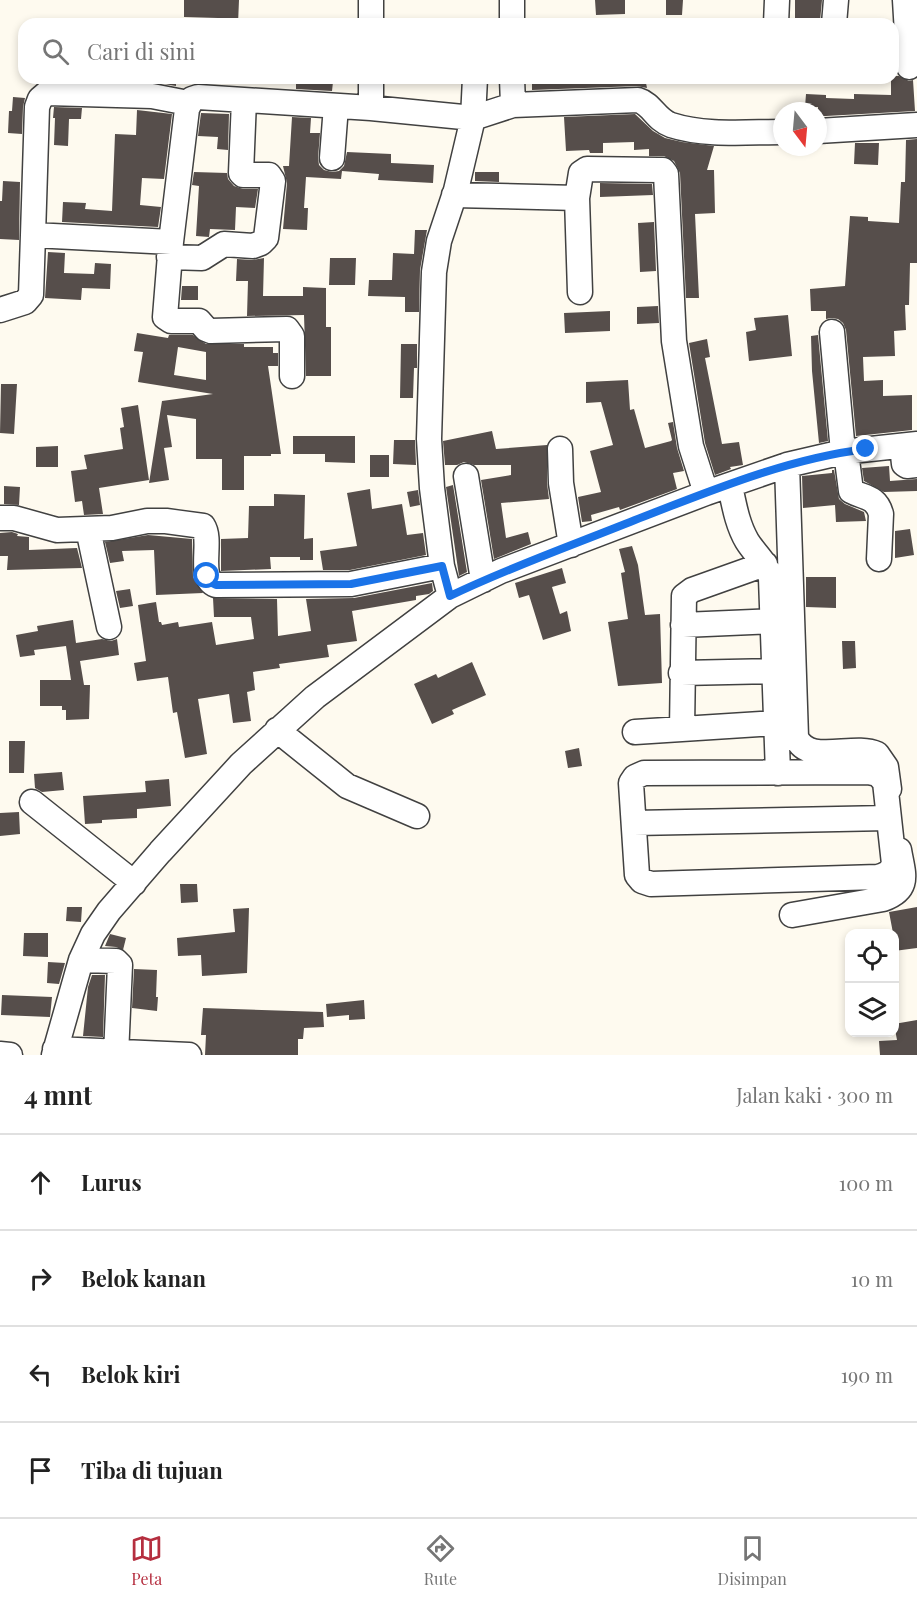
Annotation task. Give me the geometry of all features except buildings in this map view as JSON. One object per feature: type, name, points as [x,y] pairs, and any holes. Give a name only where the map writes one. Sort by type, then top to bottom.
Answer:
[{"type":"street","points":[[371,0],[371,18]]},
{"type":"street","points":[[512,0],[512,18]]},
{"type":"street","points":[[776,18],[777,0]]},
{"type":"street","points":[[834,18],[836,0]]},
{"type":"street","points":[[905,0],[909,67]]},
{"type":"street","points":[[371,84],[371,108]]},
{"type":"street","points":[[450,596],[442,566],[432,488],[429,439],[434,272],[439,242],[454,195],[473,118],[475,84]]},
{"type":"street","points":[[512,84],[513,105]]},
{"type":"street","points":[[0,310],[25,302],[31,295],[40,99],[46,93],[152,96],[188,103]]},
{"type":"street","points":[[292,376],[292,336],[287,329],[211,331],[199,321],[171,321],[166,319],[164,314],[188,103],[192,99],[198,97],[371,108],[473,118],[513,105],[638,100],[645,103],[663,122],[681,128],[708,131],[773,132]]},
{"type":"street","points":[[33,235],[170,250],[201,258],[224,244],[253,246],[261,243],[266,238],[273,181],[269,175],[243,175],[241,173],[244,100]]},
{"type":"street","points":[[332,158],[336,106]]},
{"type":"street","points":[[827,130],[917,125]]},
{"type":"street","points":[[580,292],[578,198],[581,173],[587,168],[663,170],[666,174],[676,351],[691,446],[706,493]]},
{"type":"street","points":[[454,195],[578,198]]},
{"type":"street","points":[[832,332],[850,491],[870,497],[879,506],[881,513],[879,559]]},
{"type":"street","points":[[189,1055],[55,1052],[81,960],[93,934],[109,911],[213,792],[315,697],[450,596],[483,580],[571,545],[706,493],[787,465],[844,452],[909,445],[904,464],[917,465]]},
{"type":"street","points":[[560,448],[561,483],[571,545]]},
{"type":"street","points":[[787,465],[796,737],[805,750],[813,752],[862,750],[872,752],[882,759],[886,767],[903,876],[900,890],[883,899],[792,915]]},
{"type":"street","points":[[466,476],[483,580]]},
{"type":"street","points":[[730,486],[740,526],[748,543],[765,564],[771,578],[778,773]]},
{"type":"street","points":[[0,518],[14,518],[57,530],[111,528],[147,521],[203,526],[206,536],[207,576],[216,585],[351,584],[442,566]]},
{"type":"street","points":[[88,529],[109,627]]},
{"type":"street","points":[[682,729],[683,600],[687,593],[765,564]]},
{"type":"street","points":[[683,625],[773,621]]},
{"type":"street","points":[[681,673],[774,672]]},
{"type":"street","points":[[635,732],[777,723]]},
{"type":"street","points":[[278,730],[347,786],[417,816]]},
{"type":"street","points":[[868,772],[878,774],[885,782],[894,864],[884,876],[651,884],[642,881],[635,869],[631,783],[639,775],[644,773],[778,773],[868,772]]},
{"type":"street","points":[[32,802],[134,883]]},
{"type":"street","points":[[634,823],[888,818]]},
{"type":"street","points":[[81,960],[116,961],[120,965],[116,1053]]},
{"type":"street","points":[[0,1054],[10,1055]]},
{"type":"route","points":[[207,576],[216,585],[329,585],[351,584],[442,566],[450,596],[501,571],[706,493],[787,465],[866,449]]}]
